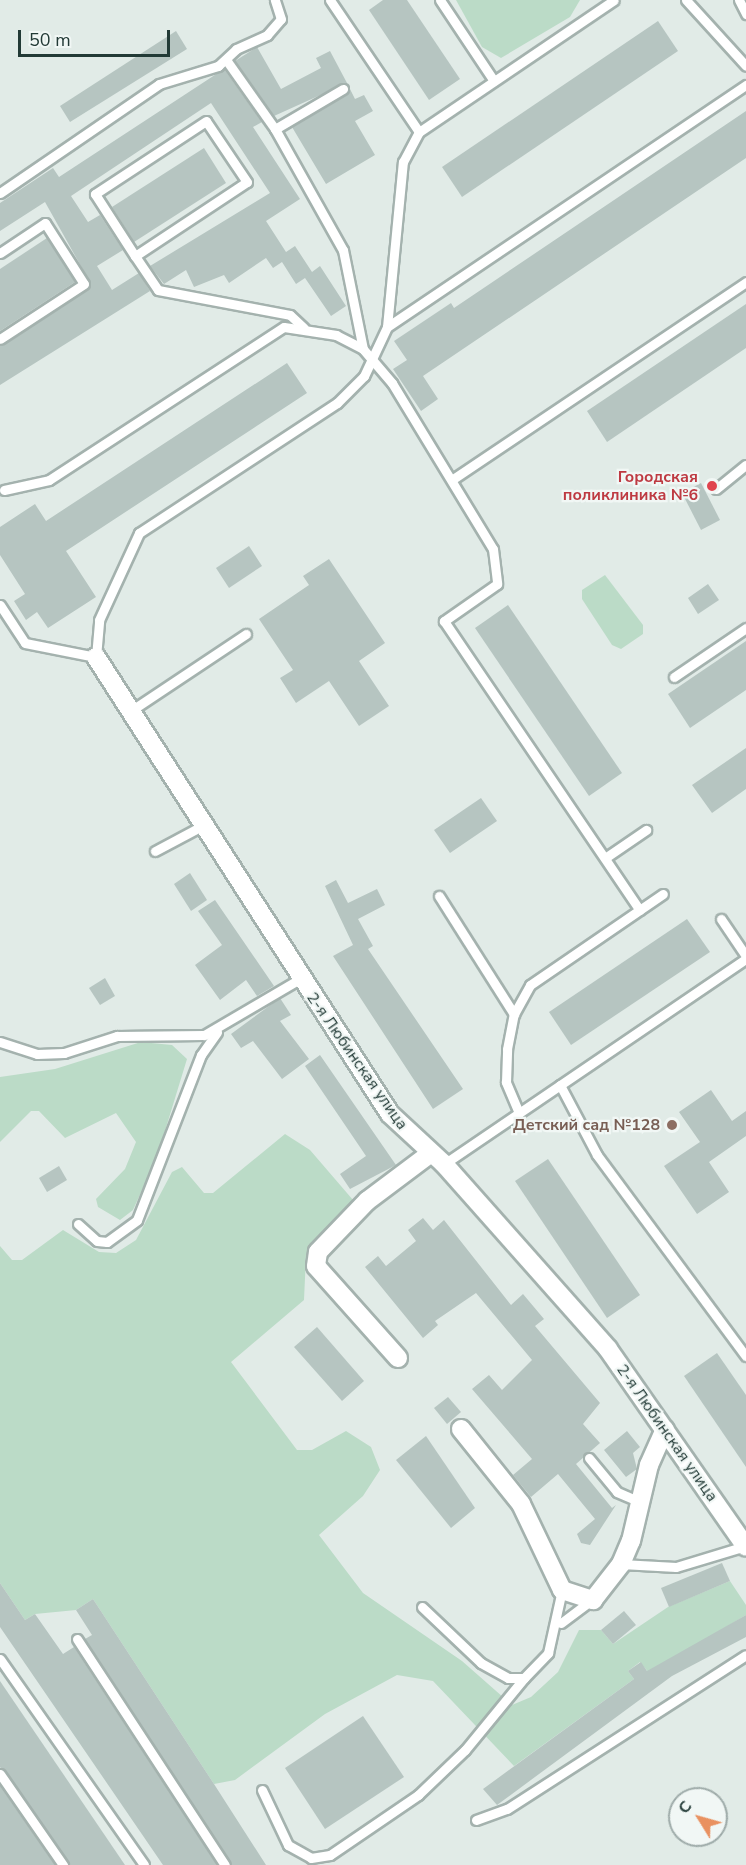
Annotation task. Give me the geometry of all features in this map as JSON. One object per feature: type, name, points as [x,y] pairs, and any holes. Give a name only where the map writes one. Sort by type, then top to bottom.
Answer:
[{"type":"street","name":"2-я Любинская улица","points":[[96,657],[132,710],[300,979],[390,1114],[438,1158],[608,1349],[746,1546]]},
{"type":"street","points":[[398,1358],[316,1266],[329,1237],[438,1158]]},
{"type":"street","points":[[461,1429],[521,1504],[561,1590],[593,1600],[621,1564],[665,1429]]},
{"type":"lane","points":[[0,193],[159,84],[227,61],[236,49],[276,28],[281,19],[276,0]]},
{"type":"lane","points":[[330,0],[419,132]]},
{"type":"lane","points":[[440,0],[494,81]]},
{"type":"lane","points":[[0,605],[25,643],[96,657],[99,620],[139,533],[337,403],[364,376],[387,327],[403,162],[419,132],[600,4],[614,0]]},
{"type":"lane","points":[[686,0],[746,66]]},
{"type":"lane","points":[[739,0],[746,14]]},
{"type":"lane","points":[[227,61],[275,129],[343,250],[363,349],[392,382],[453,479],[493,549],[499,572],[497,584],[444,621],[640,910]]},
{"type":"lane","points":[[387,327],[746,85]]},
{"type":"lane","points":[[275,129],[343,89]]},
{"type":"lane","points":[[135,256],[247,183],[206,121],[95,194],[135,256],[158,290],[290,315],[304,328]]},
{"type":"lane","points":[[0,253],[45,223],[84,284],[0,339]]},
{"type":"lane","points":[[453,479],[746,282]]},
{"type":"lane","points":[[1,489],[48,480],[284,327],[304,328],[363,349]]},
{"type":"lane","points":[[716,489],[746,465]]},
{"type":"lane","points":[[674,677],[746,628]]},
{"type":"lane","points":[[132,710],[246,634]]},
{"type":"lane","points":[[155,851],[204,825]]},
{"type":"lane","points":[[604,858],[646,830]]},
{"type":"lane","points":[[519,1113],[506,1082],[514,1014],[530,985],[663,894]]},
{"type":"lane","points":[[439,896],[514,1014]]},
{"type":"lane","points":[[438,1158],[519,1113],[746,957],[721,919]]},
{"type":"lane","points":[[78,1224],[97,1241],[107,1242],[137,1220],[201,1055],[217,1032],[300,979]]},
{"type":"lane","points":[[0,1041],[37,1054],[64,1053],[117,1036],[217,1032]]},
{"type":"lane","points":[[560,1085],[597,1155],[746,1356]]},
{"type":"lane","points":[[589,1458],[617,1492],[640,1502]]},
{"type":"lane","points":[[621,1564],[675,1567],[746,1546]]},
{"type":"lane","points":[[262,1790],[288,1845],[310,1858],[330,1855],[418,1795],[465,1750],[524,1678],[548,1653],[556,1630],[561,1590]]},
{"type":"lane","points":[[556,1630],[575,1607],[593,1600]]},
{"type":"lane","points":[[422,1607],[481,1664],[508,1678],[524,1678]]},
{"type":"lane","points":[[77,1639],[225,1865]]},
{"type":"lane","points":[[476,1820],[507,1809],[746,1655]]},
{"type":"lane","points":[[0,1659],[144,1865]]},
{"type":"lane","points":[[0,1774],[63,1865]]},
{"type":"green space","points":[[456,0],[580,0],[570,17],[501,58],[482,47]]},
{"type":"green space","points":[[605,575],[643,625],[643,634],[621,649],[612,645],[582,599],[582,590]]},
{"type":"green space","points":[[141,1042],[172,1045],[187,1059],[157,1157],[133,1210],[120,1220],[98,1207],[96,1199],[125,1169],[136,1142],[116,1113],[65,1138],[39,1111],[31,1111],[0,1142],[0,1077],[55,1069]]},
{"type":"green space","points":[[285,1134],[310,1150],[353,1200],[306,1256],[304,1300],[231,1362],[297,1450],[312,1450],[346,1431],[371,1447],[380,1470],[363,1496],[319,1535],[363,1593],[462,1661],[512,1705],[531,1697],[558,1672],[579,1630],[601,1630],[613,1644],[668,1607],[730,1581],[746,1605],[746,1615],[649,1673],[640,1662],[628,1671],[634,1679],[514,1766],[433,1681],[397,1675],[325,1714],[235,1780],[214,1784],[93,1599],[76,1610],[35,1614],[25,1620],[0,1583],[0,1246],[12,1260],[22,1260],[63,1230],[99,1252],[116,1253],[136,1240],[172,1172],[182,1167],[204,1193],[213,1193]]},
{"type":"building","points":[[383,0],[407,0],[460,79],[429,100],[369,10]]},
{"type":"building","points":[[658,21],[678,51],[462,197],[442,167]]},
{"type":"building","points":[[176,31],[187,49],[70,122],[60,106]]},
{"type":"building","points":[[257,47],[281,89],[321,68],[316,58],[330,51],[347,83],[274,116],[235,61]]},
{"type":"building","points":[[224,69],[262,122],[253,127],[300,199],[266,221],[286,252],[295,246],[312,272],[320,266],[346,306],[331,316],[305,278],[296,284],[282,262],[273,268],[266,258],[229,283],[224,275],[194,287],[186,270],[164,284],[150,266],[270,193],[211,103],[71,196],[88,222],[100,215],[123,250],[97,266],[112,290],[139,273],[150,291],[0,385],[0,346],[91,284],[45,202],[0,231],[0,203],[53,168],[59,177]]},
{"type":"building","points":[[350,89],[355,99],[364,95],[373,111],[355,121],[375,155],[326,184],[292,127]]},
{"type":"building","points":[[746,111],[746,158],[423,376],[438,399],[421,411],[393,369],[407,360],[394,341],[451,303],[454,308]]},
{"type":"building","points":[[204,148],[226,183],[134,242],[112,207]]},
{"type":"building","points":[[47,238],[75,282],[0,331],[0,269]]},
{"type":"building","points":[[746,304],[746,348],[607,442],[587,411]]},
{"type":"building","points":[[287,363],[307,393],[66,551],[96,597],[48,628],[37,612],[26,620],[14,601],[25,594],[0,555],[0,527],[35,504],[46,521]]},
{"type":"building","points":[[701,483],[720,520],[701,530],[682,493]]},
{"type":"building","points":[[249,546],[262,566],[229,588],[216,568]]},
{"type":"building","points":[[329,559],[385,643],[359,661],[389,706],[359,726],[329,681],[296,703],[280,678],[293,670],[259,619],[309,585],[303,576]]},
{"type":"building","points":[[708,584],[719,600],[698,614],[688,598]]},
{"type":"building","points":[[508,605],[622,773],[589,796],[475,628]]},
{"type":"building","points":[[746,641],[746,690],[690,728],[668,694]]},
{"type":"building","points":[[746,748],[746,789],[712,813],[692,785]]},
{"type":"building","points":[[481,798],[497,821],[450,853],[434,830]]},
{"type":"building","points":[[190,873],[207,900],[191,911],[174,884]]},
{"type":"building","points":[[336,880],[348,903],[377,889],[385,905],[358,919],[373,946],[368,949],[463,1089],[433,1109],[333,956],[353,945],[325,886]]},
{"type":"building","points":[[215,900],[274,986],[257,996],[246,980],[220,1000],[195,965],[222,945],[198,911]]},
{"type":"building","points":[[687,919],[710,952],[571,1045],[549,1012]]},
{"type":"building","points":[[105,978],[115,996],[100,1005],[89,988]]},
{"type":"building","points":[[280,998],[291,1015],[280,1021],[309,1059],[282,1079],[253,1041],[241,1048],[231,1034]]},
{"type":"building","points":[[320,1055],[396,1165],[350,1189],[340,1174],[366,1156],[305,1066]]},
{"type":"building","points":[[711,1090],[732,1121],[746,1111],[746,1136],[709,1162],[729,1192],[697,1214],[664,1166],[700,1142],[679,1112]]},
{"type":"building","points":[[548,1159],[640,1295],[607,1318],[515,1181]]},
{"type":"building","points":[[59,1166],[67,1180],[47,1192],[39,1178]]},
{"type":"building","points":[[423,1218],[433,1230],[444,1220],[511,1305],[523,1294],[544,1319],[535,1326],[600,1403],[583,1424],[600,1443],[576,1464],[612,1508],[616,1505],[590,1545],[581,1543],[577,1534],[595,1519],[558,1474],[531,1497],[513,1475],[532,1459],[472,1389],[489,1375],[502,1390],[532,1360],[476,1293],[435,1321],[438,1325],[423,1338],[365,1267],[378,1256],[386,1266],[416,1241],[408,1230]]},
{"type":"building","points":[[317,1327],[364,1381],[342,1401],[294,1347]]},
{"type":"building","points":[[717,1353],[746,1395],[746,1467],[684,1376]]},
{"type":"building","points":[[448,1397],[461,1412],[447,1424],[434,1408]]},
{"type":"building","points":[[627,1431],[640,1447],[633,1453],[637,1469],[626,1477],[604,1450]]},
{"type":"building","points":[[426,1436],[475,1508],[451,1528],[396,1460]]},
{"type":"building","points":[[722,1563],[730,1581],[669,1607],[661,1588]]},
{"type":"building","points":[[0,1583],[25,1620],[35,1614],[63,1654],[74,1647],[217,1865],[163,1865],[0,1627]]},
{"type":"building","points":[[93,1599],[266,1865],[232,1865],[85,1639],[92,1635],[76,1610]]},
{"type":"building","points":[[624,1611],[636,1625],[613,1644],[601,1630]]},
{"type":"building","points":[[746,1615],[746,1637],[672,1676],[497,1805],[483,1789],[634,1679],[628,1671],[641,1662],[647,1671]]},
{"type":"building","points":[[0,1681],[125,1865],[70,1865],[0,1767]]},
{"type":"building","points":[[363,1716],[404,1777],[325,1829],[285,1768]]},
{"type":"building","points":[[0,1786],[55,1865],[0,1865]]},
{"type":"place","name":"Городская поликлиника №6","points":[[712,486]]},
{"type":"place","name":"Детский сад №128","points":[[672,1125]]}]
